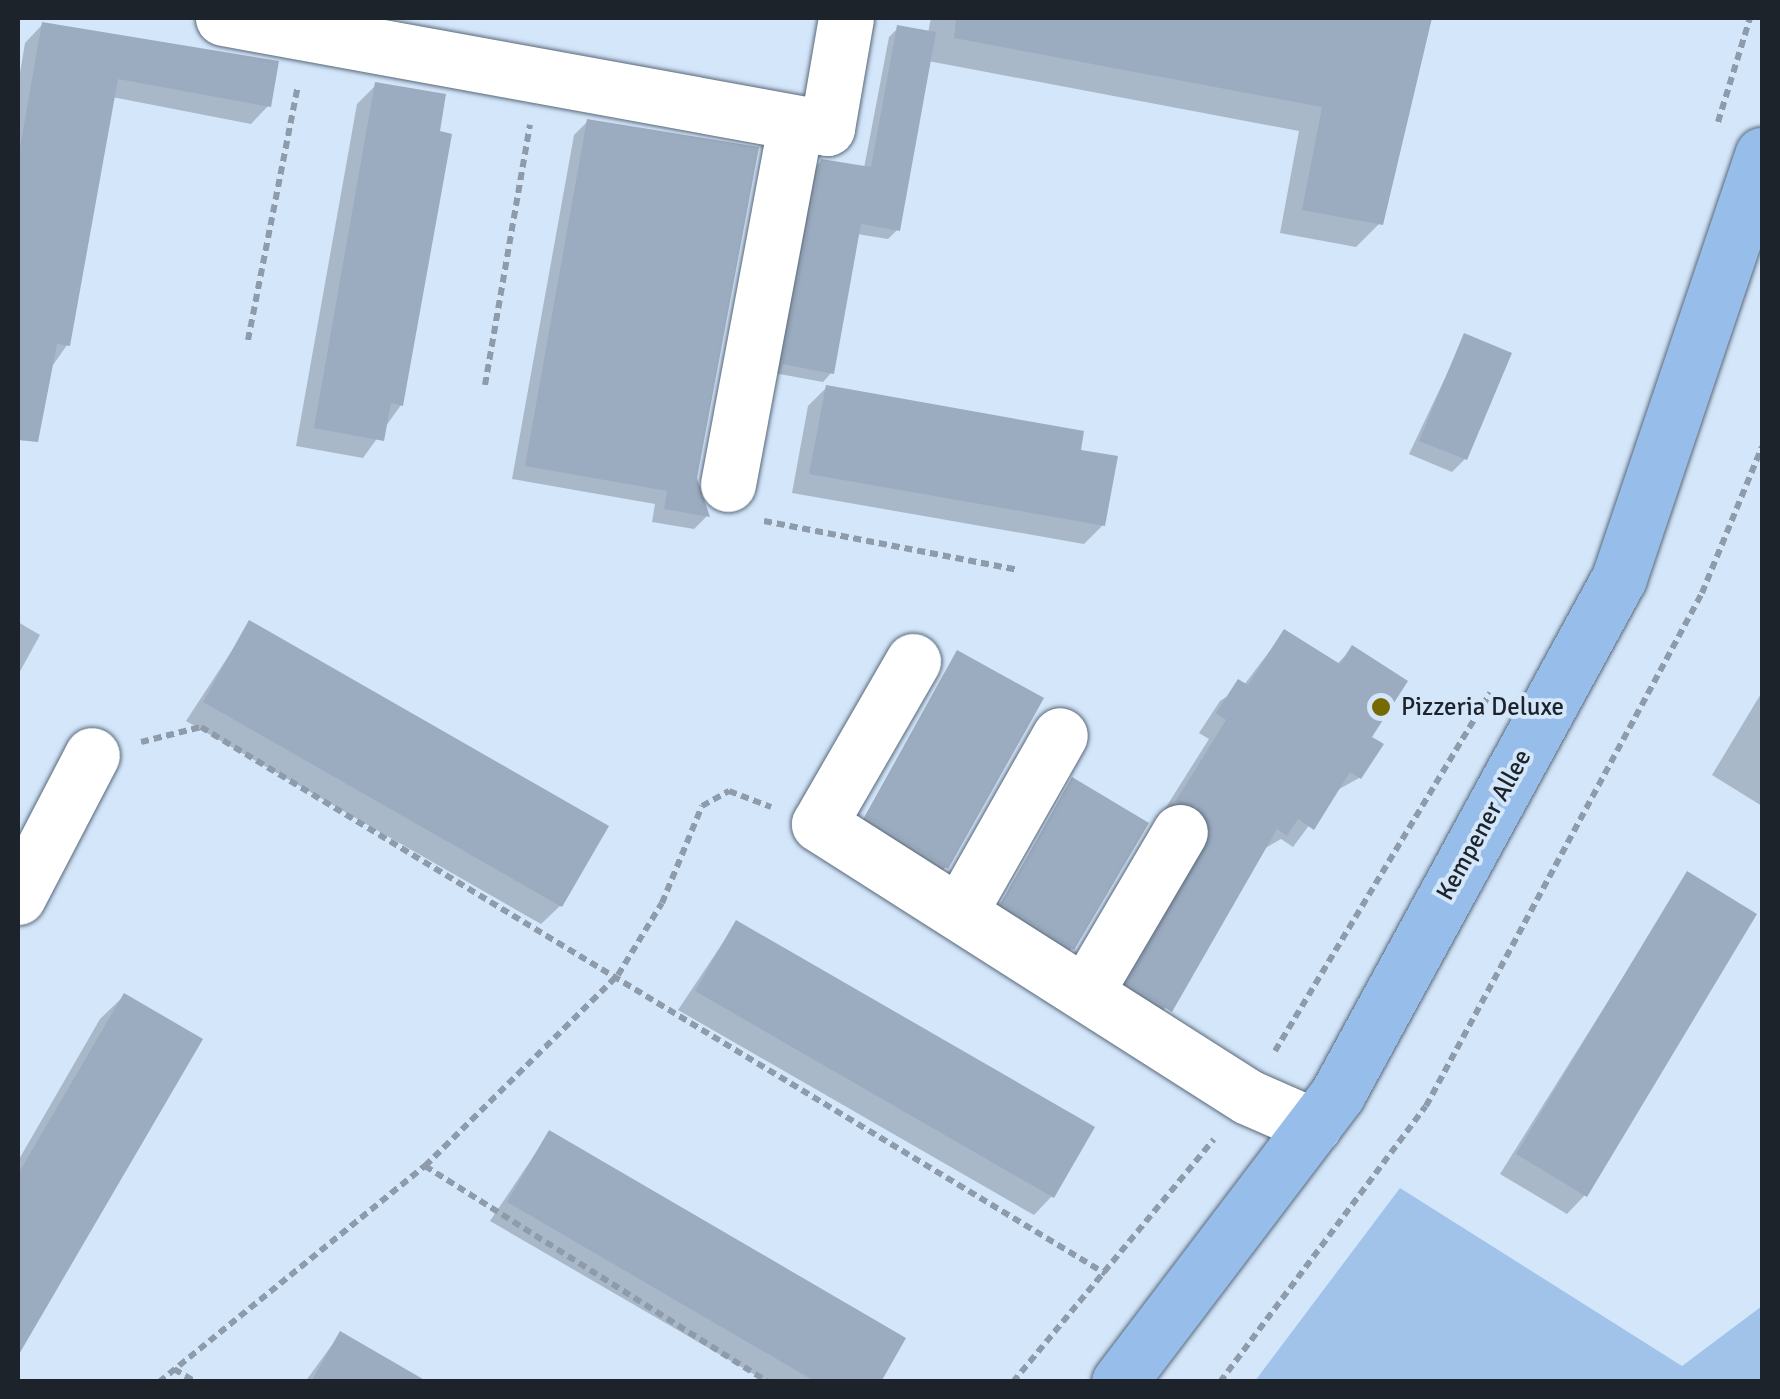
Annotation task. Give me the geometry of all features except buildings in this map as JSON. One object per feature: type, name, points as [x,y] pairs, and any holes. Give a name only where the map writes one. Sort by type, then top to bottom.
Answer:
[{"type":"main road","name":"Kempener Allee","points":[[1119,1382],[1314,1126],[1619,578],[1751,234],[1737,149]]},
{"type":"street","points":[[223,18],[827,128],[846,18]]},
{"type":"street","points":[[728,484],[795,125]]},
{"type":"street","points":[[913,662],[819,824],[1088,988],[1248,1097],[1314,1126]]},
{"type":"street","points":[[960,911],[1060,736]]},
{"type":"street","points":[[18,897],[92,755]]},
{"type":"street","points":[[1088,988],[1180,832]]},
{"type":"path","points":[[1737,149],[1750,18]]},
{"type":"path","points":[[248,340],[308,34]]},
{"type":"path","points":[[485,385],[538,76]]},
{"type":"path","points":[[1220,1382],[1426,1106],[1702,593],[1762,448]]},
{"type":"path","points":[[728,484],[764,521],[1018,570]]},
{"type":"path","points":[[1013,1382],[1106,1274],[1248,1097],[1493,687]]},
{"type":"path","points":[[92,755],[201,727],[618,975],[1106,1274]]},
{"type":"path","points":[[158,1382],[424,1166],[618,975],[662,903],[702,806],[728,791],[819,824]]},
{"type":"path","points":[[424,1166],[768,1382]]},
{"type":"path","points":[[174,1369],[196,1382]]},
{"type":"shaded area","points":[[1400,1188],[1682,1366],[1762,1306],[1762,1381],[1255,1381]]},
{"type":"place","name":"Pizzeria Deluxe","points":[[1381,707]]}]
